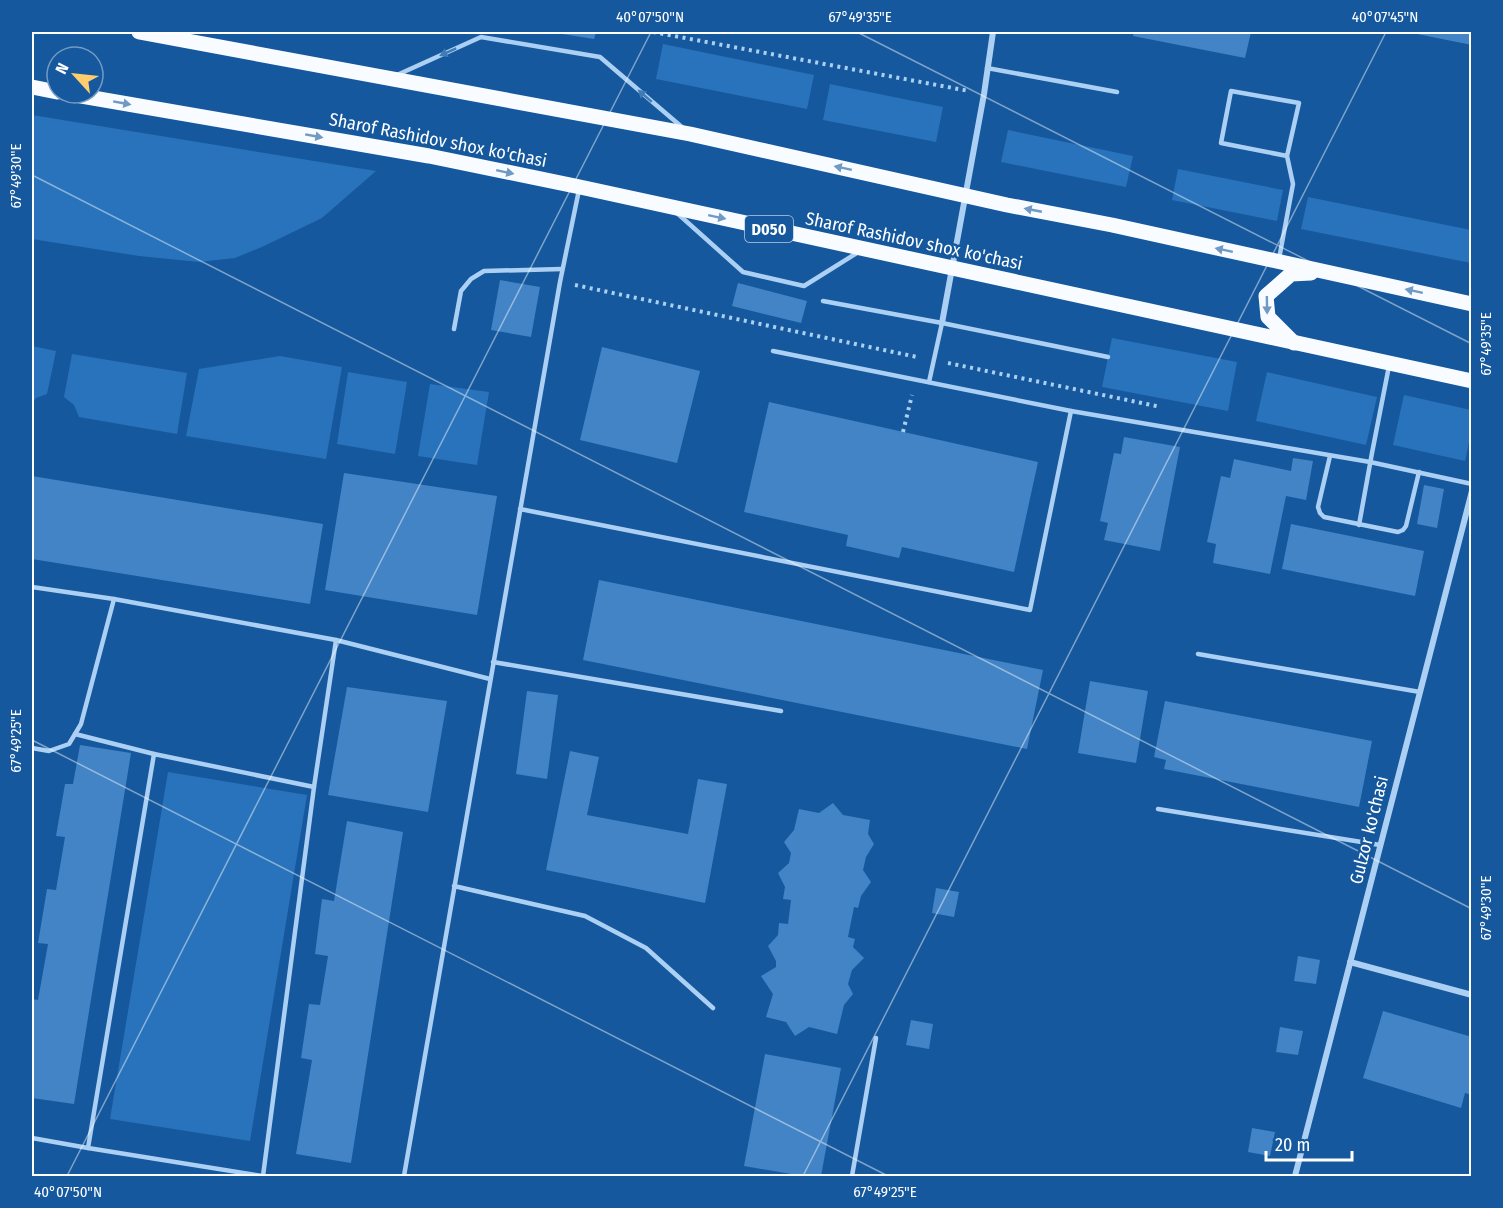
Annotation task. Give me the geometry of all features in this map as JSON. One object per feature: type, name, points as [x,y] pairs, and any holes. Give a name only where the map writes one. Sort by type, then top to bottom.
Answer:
[{"type":"main road","points":[[139,32],[690,134],[1007,205],[1112,225],[1472,303]]},
{"type":"main road","name":"Sharof Rashidov shox ko'chasi","points":[[105,100],[429,156],[580,187],[1472,381]]},
{"type":"main road","points":[[1294,343],[1268,317],[1266,296],[1291,274],[1329,272]]},
{"type":"street","points":[[942,323],[984,94],[993,32]]},
{"type":"street","name":"Gulzor ko'chasi","points":[[1295,1176],[1471,495]]},
{"type":"street","points":[[1350,962],[1472,995]]},
{"type":"lane","points":[[390,78],[481,37],[600,57],[690,134]]},
{"type":"lane","points":[[987,68],[1117,92]]},
{"type":"lane","points":[[1278,261],[1293,184],[1287,156],[1299,103],[1231,91],[1221,143],[1287,156]]},
{"type":"lane","points":[[404,1176],[562,270],[580,187]]},
{"type":"lane","points":[[671,207],[743,272],[804,286],[864,249]]},
{"type":"lane","points":[[454,329],[462,291],[471,279],[484,271],[562,270]]},
{"type":"lane","points":[[823,301],[1108,357]]},
{"type":"lane","points":[[929,382],[942,323]]},
{"type":"lane","points":[[772,351],[1071,411],[1370,462],[1472,484]]},
{"type":"lane","points":[[1359,525],[1390,363]]},
{"type":"lane","points":[[520,509],[1030,610],[1071,411]]},
{"type":"lane","points":[[1330,456],[1318,507],[1320,513],[1324,517],[1359,525],[1398,532],[1403,530],[1406,526],[1419,472]]},
{"type":"lane","points":[[32,587],[114,599],[336,640],[490,679]]},
{"type":"lane","points":[[32,748],[49,751],[69,744],[81,724],[114,599]]},
{"type":"lane","points":[[32,1138],[263,1176],[314,787],[336,640]]},
{"type":"lane","points":[[1198,654],[1420,692]]},
{"type":"lane","points":[[493,662],[781,711]]},
{"type":"lane","points":[[75,734],[154,754],[314,787]]},
{"type":"lane","points":[[88,1148],[154,754]]},
{"type":"lane","points":[[1158,809],[1380,845]]},
{"type":"lane","points":[[454,886],[585,916],[646,948],[713,1008]]},
{"type":"lane","points":[[852,1176],[876,1038]]},
{"type":"path","points":[[654,32],[984,94]]},
{"type":"path","points":[[560,282],[920,357]]},
{"type":"path","points":[[943,362],[1164,408]]},
{"type":"shaded area","points":[[663,44],[814,75],[807,109],[656,79]]},
{"type":"shaded area","points":[[830,84],[943,107],[936,142],[823,120]]},
{"type":"shaded area","points":[[32,115],[376,171],[322,218],[235,258],[199,262],[139,256],[32,239]]},
{"type":"shaded area","points":[[1008,130],[1133,156],[1126,187],[1001,162]]},
{"type":"shaded area","points":[[1178,169],[1283,190],[1277,221],[1172,200]]},
{"type":"shaded area","points":[[1308,197],[1471,230],[1471,263],[1301,229]]},
{"type":"shaded area","points":[[1112,338],[1237,362],[1228,411],[1102,387]]},
{"type":"shaded area","points":[[32,346],[56,351],[47,394],[36,398],[32,403]]},
{"type":"shaded area","points":[[72,354],[187,373],[177,434],[79,417],[74,405],[64,397]]},
{"type":"shaded area","points":[[280,356],[342,367],[326,459],[186,436],[199,369]]},
{"type":"shaded area","points":[[348,372],[407,382],[395,454],[337,444]]},
{"type":"shaded area","points":[[1267,372],[1377,397],[1366,445],[1256,421]]},
{"type":"shaded area","points":[[430,384],[489,392],[477,465],[418,456]]},
{"type":"shaded area","points":[[1404,395],[1471,410],[1471,433],[1465,461],[1393,445]]},
{"type":"shaded area","points":[[168,772],[307,795],[250,1141],[110,1119]]},
{"type":"building","points":[[556,32],[596,32],[594,39]]},
{"type":"building","points":[[1134,32],[1251,32],[1245,58],[1133,36]]},
{"type":"building","points":[[1472,32],[1472,45],[1412,33]]},
{"type":"building","points":[[500,280],[540,287],[531,337],[491,330]]},
{"type":"building","points":[[738,283],[807,301],[801,323],[732,306]]},
{"type":"building","points":[[602,347],[700,371],[677,463],[580,440]]},
{"type":"building","points":[[769,402],[1038,462],[1014,572],[902,547],[899,558],[846,546],[848,535],[744,512]]},
{"type":"building","points":[[1124,437],[1180,447],[1160,551],[1104,540],[1108,523],[1100,521],[1114,453],[1121,454]]},
{"type":"building","points":[[1293,458],[1313,461],[1306,500],[1286,496],[1270,574],[1213,563],[1216,544],[1207,542],[1221,476],[1230,478],[1234,459],[1291,471]]},
{"type":"building","points":[[344,473],[497,496],[477,615],[325,590]]},
{"type":"building","points":[[32,476],[323,524],[310,604],[32,559]]},
{"type":"building","points":[[1424,485],[1444,489],[1437,528],[1417,524]]},
{"type":"building","points":[[1291,524],[1424,551],[1415,596],[1282,569]]},
{"type":"building","points":[[599,580],[1043,670],[1027,749],[583,660]]},
{"type":"building","points":[[1090,681],[1148,691],[1136,763],[1078,753]]},
{"type":"building","points":[[347,687],[447,701],[428,812],[328,795]]},
{"type":"building","points":[[527,691],[558,695],[547,779],[516,774]]},
{"type":"building","points":[[1165,701],[1372,741],[1359,807],[1164,769],[1166,760],[1154,757]]},
{"type":"building","points":[[80,745],[131,753],[74,1104],[32,1098],[32,999],[38,1000],[48,944],[38,943],[47,889],[56,890],[65,837],[56,836],[65,784],[73,784]]},
{"type":"building","points":[[570,751],[599,757],[587,815],[688,834],[698,779],[727,784],[705,903],[546,870]]},
{"type":"building","points":[[833,803],[843,815],[870,820],[868,834],[874,844],[866,857],[863,870],[871,882],[861,896],[858,908],[854,907],[848,937],[855,939],[853,947],[864,958],[852,970],[848,984],[853,994],[844,1005],[837,1034],[809,1027],[795,1036],[786,1022],[766,1017],[773,994],[761,976],[776,967],[776,961],[768,946],[778,935],[779,923],[788,924],[791,900],[783,899],[785,887],[778,873],[789,863],[791,853],[784,842],[794,830],[799,809],[819,813]]},
{"type":"building","points":[[347,821],[403,832],[351,1163],[296,1154],[312,1060],[301,1058],[309,1004],[320,1005],[328,956],[315,954],[322,899],[334,901]]},
{"type":"building","points":[[936,888],[959,892],[954,917],[932,913]]},
{"type":"building","points":[[1298,956],[1320,960],[1316,984],[1294,981]]},
{"type":"building","points":[[1383,1011],[1472,1037],[1472,1095],[1465,1093],[1461,1108],[1363,1078]]},
{"type":"building","points":[[911,1020],[933,1024],[929,1049],[906,1045]]},
{"type":"building","points":[[1280,1027],[1303,1031],[1298,1055],[1276,1052]]},
{"type":"building","points":[[765,1054],[841,1068],[821,1176],[803,1176],[744,1166]]},
{"type":"building","points":[[1252,1128],[1275,1132],[1270,1156],[1248,1152]]}]
